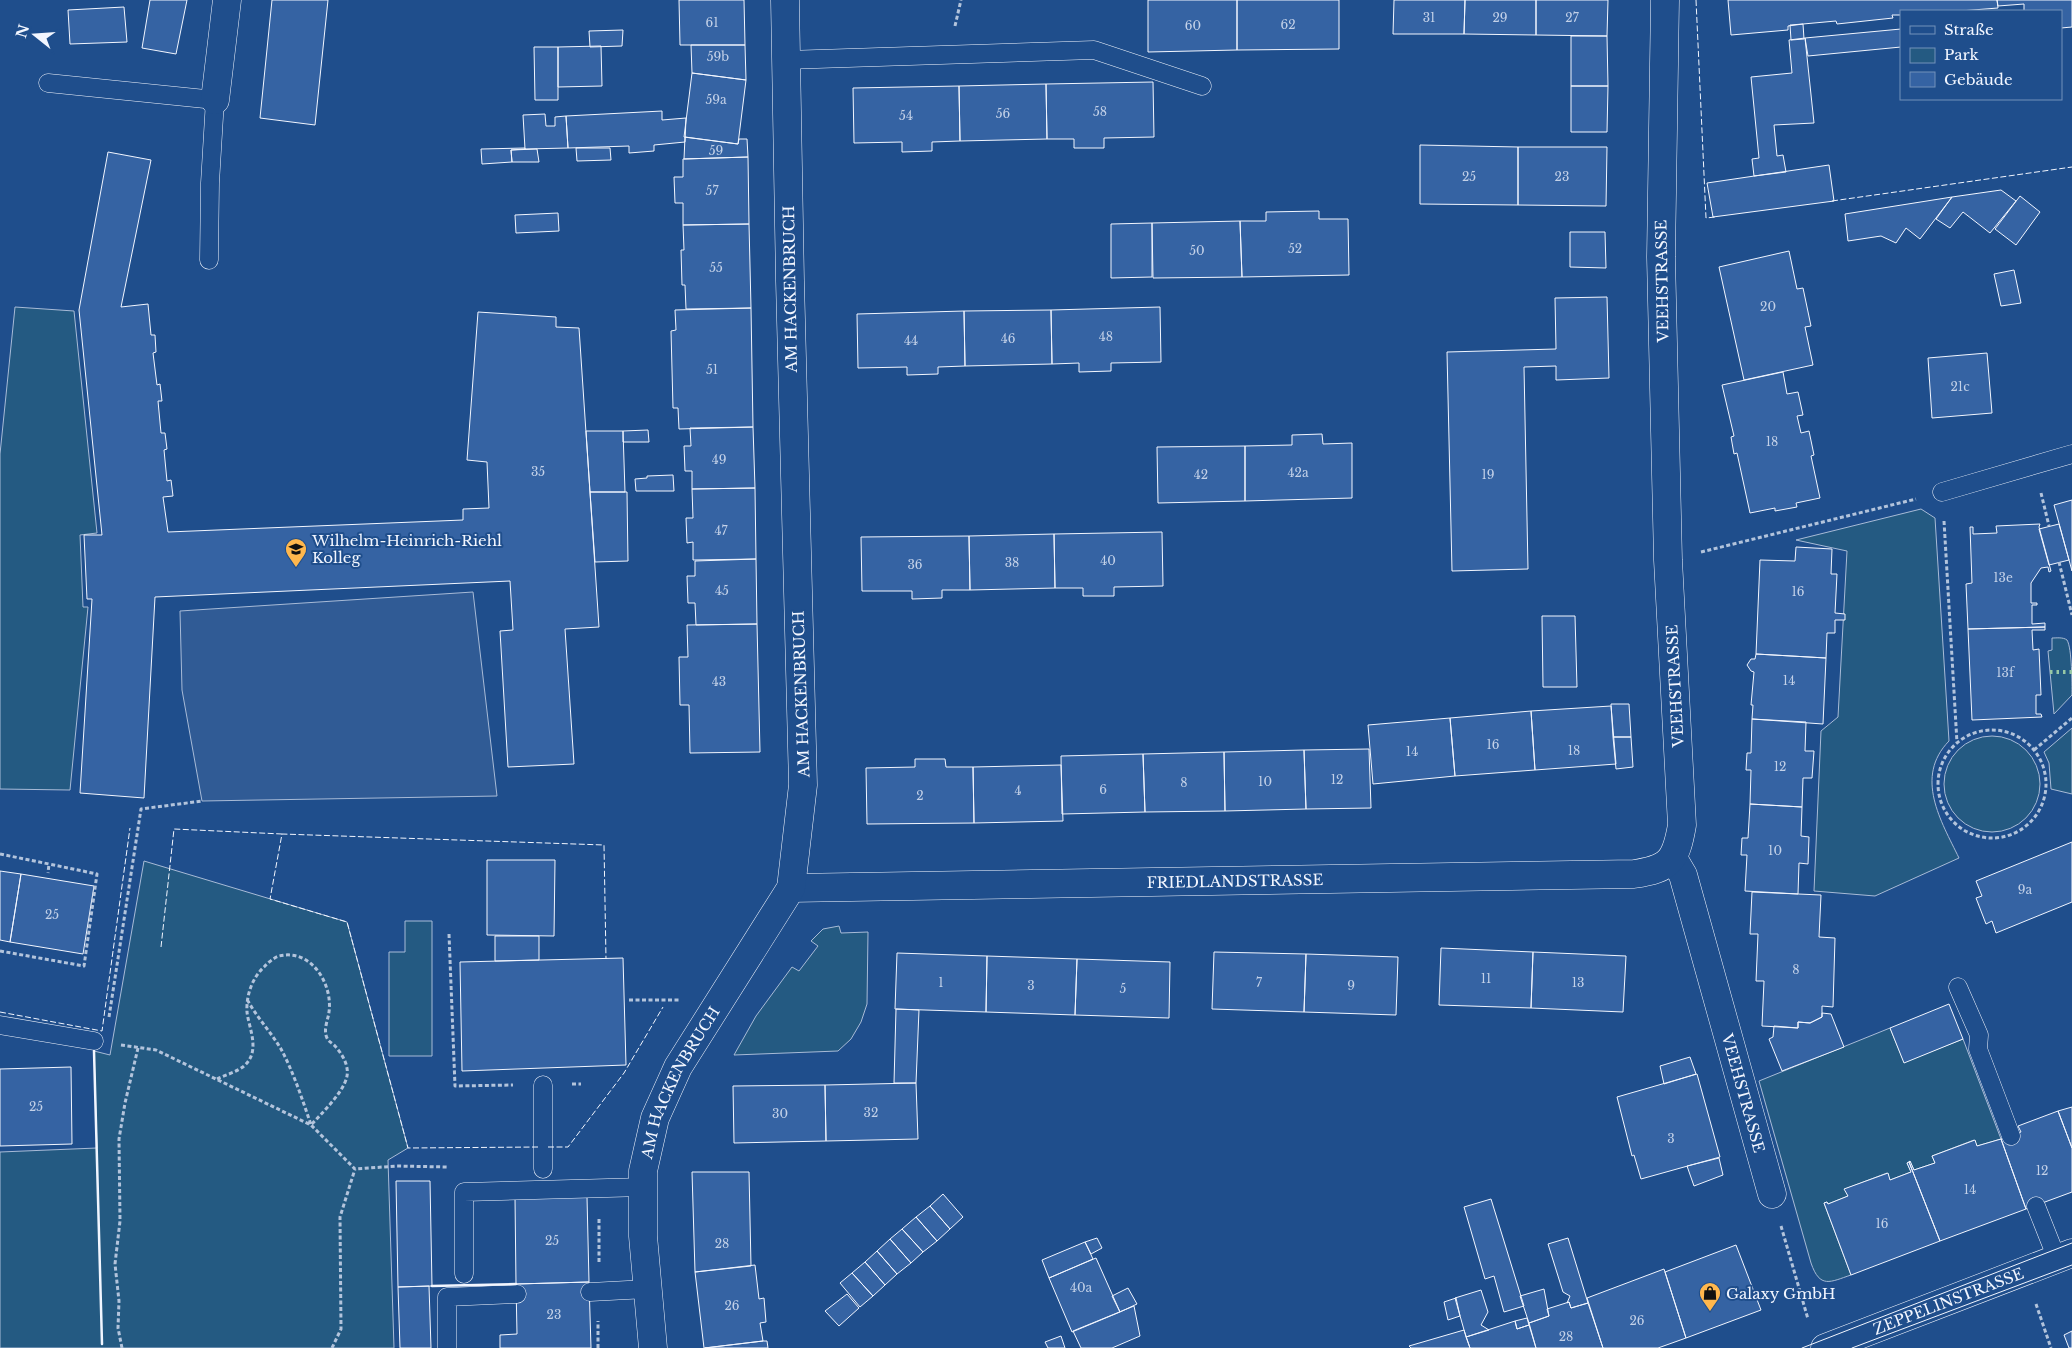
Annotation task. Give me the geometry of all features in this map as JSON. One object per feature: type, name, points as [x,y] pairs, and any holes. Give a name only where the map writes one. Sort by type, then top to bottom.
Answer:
[{"type":"street","points":[[215,100],[227,0]]},
{"type":"street","name":"AM HACKENBRUCH","points":[[653,1348],[643,1236],[643,1172],[655,1118],[678,1067],[791,888],[803,784],[785,0]]},
{"type":"street","name":"VEEHSTRASSE","points":[[1664,0],[1661,257],[1668,560],[1682,825],[1679,842],[1673,858],[1683,875],[1772,1194]]},
{"type":"street","name":"FRIEDLANDSTRASSE","points":[[791,888],[1634,874],[1657,871],[1673,858]]},
{"type":"street","name":"ZEPPELINSTRASSE","points":[[1825,1348],[2064,1256]]},
{"type":"lane","points":[[786,60],[1094,50],[1202,86]]},
{"type":"lane","points":[[48,83],[215,100],[210,183],[209,260]]},
{"type":"lane","points":[[1942,492],[2072,454]]},
{"type":"lane","points":[[1958,987],[1979,1035],[1978,1049],[2011,1136]]},
{"type":"lane","points":[[0,1026],[99,1042]]},
{"type":"lane","points":[[543,1085],[543,1169]]},
{"type":"lane","points":[[464,1274],[464,1192],[644,1186]]},
{"type":"lane","points":[[2036,1206],[2064,1256]]},
{"type":"lane","points":[[594,1291],[647,1289]]},
{"type":"lane","points":[[447,1348],[447,1297],[517,1294]]},
{"type":"path","points":[[1668,560],[1942,492],[1957,743]]},
{"type":"path","points":[[2059,562],[2072,616]]},
{"type":"path","points":[[2034,750],[2072,718]]},
{"type":"path","points":[[2003,731],[2015,735],[2034,750],[2045,773],[2044,798],[2039,810],[2022,828],[1999,837],[1987,838],[1963,829],[1953,821],[1940,800],[1938,775],[1948,752],[1957,743],[1978,732],[2003,731]]},
{"type":"path","points":[[202,801],[141,810],[99,1042],[156,1050],[311,1125],[355,1169],[397,1166],[454,1167]]},
{"type":"path","points":[[0,854],[97,874],[84,966],[0,951]]},
{"type":"path","points":[[48,873],[49,864]]},
{"type":"path","points":[[449,934],[454,1086],[581,1084]]},
{"type":"path","points":[[216,1079],[245,1065],[251,1053],[254,1042],[248,1019],[248,1001],[253,982],[260,971],[278,956],[287,955],[310,962],[323,976],[327,988],[330,1011],[325,1032],[327,1038],[344,1058],[347,1075],[344,1084],[334,1098],[311,1125]]},
{"type":"path","points":[[628,1000],[720,1001]]},
{"type":"path","points":[[248,1001],[258,1020],[281,1050],[291,1069],[311,1125]]},
{"type":"path","points":[[122,1348],[118,1328],[119,1301],[116,1264],[120,1221],[119,1139],[124,1103],[138,1048]]},
{"type":"path","points":[[332,1348],[341,1329],[340,1217],[355,1169]]},
{"type":"path","points":[[598,1348],[594,1291],[599,1188]]},
{"type":"path","points":[[1772,1194],[1809,1323]]},
{"type":"path","points":[[2024,1271],[2051,1348]]},
{"type":"green space","points":[[15,307],[74,311],[97,533],[80,535],[83,607],[88,607],[70,790],[0,789],[0,454]]},
{"type":"green space","points":[[1921,509],[1935,518],[1949,741],[1939,755],[1933,769],[1932,784],[1939,814],[1959,858],[1875,896],[1814,891],[1821,731],[1838,717],[1847,551],[1796,540]]},
{"type":"green space","points":[[2052,638],[2067,640],[2070,650],[2072,675],[2072,695],[2054,714],[2048,651],[2052,650]]},
{"type":"green space","points":[[2072,728],[2072,794],[2051,789],[2049,763],[2044,752]]},
{"type":"green space","points":[[1992,736],[2010,739],[2026,750],[2037,766],[2040,784],[2037,802],[2026,818],[2010,829],[1992,832],[1974,829],[1958,818],[1947,802],[1944,784],[1947,766],[1958,750],[1974,739]]},
{"type":"green space","points":[[144,861],[347,922],[408,1148],[388,1160],[394,1348],[0,1348],[0,1152],[97,1148],[94,1051],[110,1055]]},
{"type":"green space","points":[[405,921],[432,921],[432,1056],[389,1056],[389,952],[405,952]]},
{"type":"green space","points":[[839,926],[841,933],[868,932],[867,1004],[861,1022],[851,1039],[838,1051],[734,1055],[756,1016],[792,967],[799,971],[818,946],[811,941],[823,929]]},
{"type":"green space","points":[[1890,1028],[1904,1062],[1963,1039],[2001,1139],[1977,1146],[1974,1140],[1932,1156],[1935,1163],[1914,1170],[1910,1161],[1907,1163],[1911,1172],[1890,1180],[1887,1173],[1845,1189],[1848,1196],[1828,1204],[1827,1202],[1824,1203],[1851,1275],[1837,1280],[1822,1280],[1814,1271],[1811,1263],[1759,1081]]},
{"type":"shaded area","points":[[473,592],[497,796],[202,801],[182,690],[180,611]]},
{"type":"building","points":[[150,0],[187,0],[176,54],[142,48]]},
{"type":"building","points":[[272,0],[328,0],[315,125],[260,118]]},
{"type":"building","points":[[679,0],[744,0],[745,45],[680,45]]},
{"type":"building","points":[[1148,0],[1237,0],[1237,50],[1148,52]]},
{"type":"building","points":[[1237,0],[1339,0],[1339,49],[1237,50]]},
{"type":"building","points":[[1394,0],[1465,0],[1464,34],[1393,34]]},
{"type":"building","points":[[1465,0],[1536,0],[1536,35],[1464,34]]},
{"type":"building","points":[[1536,0],[1608,0],[1607,36],[1536,35]]},
{"type":"building","points":[[1728,0],[1997,0],[1998,8],[1900,10],[1900,15],[1892,15],[1893,18],[1837,24],[1836,21],[1803,24],[1788,26],[1788,30],[1731,35]]},
{"type":"building","points":[[1997,0],[2072,0],[2072,27],[2062,28],[2062,10],[2024,10],[2024,4],[1998,6]]},
{"type":"building","points":[[124,7],[127,42],[70,44],[68,10]]},
{"type":"building","points":[[1803,24],[1804,39],[1791,40],[1790,25]]},
{"type":"building","points":[[1900,29],[1900,47],[1808,56],[1805,38]]},
{"type":"building","points":[[623,30],[622,46],[590,47],[589,31]]},
{"type":"building","points":[[1571,36],[1607,36],[1608,86],[1571,86]]},
{"type":"building","points":[[1805,38],[1814,123],[1774,125],[1777,156],[1783,155],[1786,172],[1754,176],[1752,159],[1759,158],[1751,77],[1792,73],[1789,40]]},
{"type":"building","points":[[691,45],[745,45],[746,80],[692,73]]},
{"type":"building","points":[[601,46],[602,86],[558,87],[558,47]]},
{"type":"building","points":[[534,47],[558,47],[558,100],[535,100]]},
{"type":"building","points":[[692,73],[746,80],[738,144],[684,137]]},
{"type":"building","points":[[1153,82],[1154,137],[1104,138],[1104,148],[1074,148],[1074,139],[1047,139],[1046,84]]},
{"type":"building","points":[[1046,84],[1047,139],[960,141],[959,86]]},
{"type":"building","points":[[959,86],[960,141],[932,142],[932,151],[902,152],[902,142],[854,143],[853,88]]},
{"type":"building","points":[[1571,86],[1608,86],[1607,132],[1571,132]]},
{"type":"building","points":[[662,111],[662,120],[686,118],[685,142],[654,145],[654,151],[629,153],[629,146],[568,148],[566,116]]},
{"type":"building","points":[[545,114],[546,126],[555,126],[555,117],[566,116],[568,148],[525,149],[523,115]]},
{"type":"building","points":[[685,137],[738,144],[739,139],[747,139],[748,157],[684,159]]},
{"type":"building","points":[[1420,145],[1518,147],[1518,205],[1420,204]]},
{"type":"building","points":[[1518,147],[1607,147],[1606,206],[1518,205]]},
{"type":"building","points":[[525,148],[511,150],[512,162],[482,164],[481,149]]},
{"type":"building","points":[[576,148],[610,148],[611,160],[577,161]]},
{"type":"building","points":[[537,149],[539,162],[512,162],[511,150]]},
{"type":"building","points":[[108,152],[151,160],[121,307],[148,304],[151,335],[155,335],[156,352],[153,353],[157,385],[160,384],[162,401],[158,401],[161,433],[165,433],[167,449],[164,450],[167,481],[171,480],[173,496],[163,497],[168,532],[463,520],[463,509],[489,508],[487,462],[467,460],[478,312],[556,317],[556,327],[579,328],[599,627],[565,629],[574,764],[508,767],[500,631],[513,630],[510,581],[155,597],[144,798],[80,793],[92,599],[87,599],[84,535],[102,535],[79,310]]},
{"type":"building","points":[[748,157],[749,224],[683,225],[683,203],[675,203],[674,177],[683,177],[683,159]]},
{"type":"building","points":[[1829,165],[1834,201],[1713,217],[1707,183]]},
{"type":"building","points":[[2001,190],[2016,201],[1990,233],[1963,212],[1950,228],[1936,219],[1952,197]]},
{"type":"building","points":[[2020,196],[2040,212],[2016,245],[1995,229]]},
{"type":"building","points":[[1952,197],[1920,239],[1906,228],[1896,243],[1881,236],[1848,241],[1845,214]]},
{"type":"building","points":[[1319,211],[1319,219],[1348,219],[1349,275],[1242,277],[1240,221],[1266,221],[1266,212]]},
{"type":"building","points":[[558,213],[559,231],[516,233],[515,215]]},
{"type":"building","points":[[1240,221],[1242,277],[1153,278],[1152,223]]},
{"type":"building","points":[[1152,223],[1152,277],[1111,278],[1111,224]]},
{"type":"building","points":[[749,224],[751,308],[686,309],[685,285],[682,285],[681,250],[684,250],[683,225]]},
{"type":"building","points":[[1570,232],[1605,232],[1606,268],[1570,267]]},
{"type":"building","points":[[1789,251],[1797,289],[1803,288],[1811,326],[1805,327],[1813,365],[1744,380],[1719,267]]},
{"type":"building","points":[[2014,270],[2021,303],[2001,306],[1994,274]]},
{"type":"building","points":[[1607,297],[1609,378],[1556,380],[1556,366],[1524,367],[1528,569],[1452,571],[1447,352],[1556,349],[1555,298]]},
{"type":"building","points":[[1160,307],[1161,362],[1111,363],[1111,371],[1079,372],[1079,363],[1052,364],[1051,310]]},
{"type":"building","points":[[751,308],[753,427],[679,429],[678,408],[673,408],[671,331],[676,330],[675,310]]},
{"type":"building","points":[[1051,310],[1052,364],[965,366],[964,311]]},
{"type":"building","points":[[964,311],[965,366],[938,367],[938,374],[907,375],[907,367],[858,368],[857,314]]},
{"type":"building","points":[[1987,353],[1992,413],[1932,418],[1928,358]]},
{"type":"building","points":[[1783,372],[1787,394],[1798,392],[1803,415],[1797,416],[1801,433],[1809,431],[1814,455],[1811,456],[1820,498],[1796,503],[1797,507],[1775,511],[1775,508],[1750,513],[1737,453],[1734,454],[1731,437],[1734,436],[1722,385]]},
{"type":"building","points":[[753,427],[755,488],[692,489],[692,471],[685,471],[684,446],[691,446],[690,428]]},
{"type":"building","points":[[648,430],[649,442],[623,442],[623,431]]},
{"type":"building","points":[[586,431],[623,431],[625,492],[590,492]]},
{"type":"building","points":[[1322,434],[1323,444],[1352,443],[1352,498],[1245,501],[1245,446],[1292,445],[1292,435]]},
{"type":"building","points":[[1245,446],[1245,501],[1158,503],[1157,447]]},
{"type":"building","points":[[673,475],[674,491],[636,491],[635,479],[647,478],[647,476]]},
{"type":"building","points":[[755,488],[756,559],[693,560],[693,542],[687,543],[686,518],[693,518],[692,489]]},
{"type":"building","points":[[590,492],[627,492],[628,561],[595,562]]},
{"type":"building","points":[[2072,500],[2072,571],[2054,505]]},
{"type":"building","points":[[2040,524],[2039,527],[2051,571],[2049,572],[2048,567],[2041,568],[2031,583],[2031,603],[2037,603],[2037,605],[2032,605],[2032,624],[2045,623],[2045,627],[1968,629],[1966,584],[1972,583],[1970,527],[1973,527],[1973,534],[1997,533],[1996,526]]},
{"type":"building","points":[[2059,524],[2069,560],[2049,565],[2039,529]]},
{"type":"building","points":[[1162,532],[1163,586],[1114,587],[1114,596],[1083,596],[1083,588],[1055,588],[1054,534]]},
{"type":"building","points":[[1054,534],[1055,588],[970,590],[969,536]]},
{"type":"building","points":[[969,536],[970,590],[942,590],[942,598],[912,599],[912,591],[862,591],[861,537]]},
{"type":"building","points":[[1796,547],[1832,549],[1831,574],[1837,574],[1835,613],[1845,614],[1845,620],[1835,620],[1835,633],[1827,633],[1826,658],[1756,654],[1760,560],[1795,561]]},
{"type":"building","points":[[756,559],[757,624],[696,625],[695,603],[688,603],[687,576],[695,576],[695,561]]},
{"type":"building","points":[[1542,616],[1575,616],[1577,687],[1543,687]]},
{"type":"building","points":[[757,624],[760,752],[690,753],[689,705],[680,705],[679,657],[688,657],[687,625]]},
{"type":"building","points":[[2045,627],[2045,630],[2032,630],[2033,650],[2039,649],[2041,695],[2036,695],[2036,714],[2041,714],[2042,717],[1972,720],[1968,629]]},
{"type":"building","points":[[1756,654],[1826,658],[1823,724],[1752,719],[1753,705],[1751,705],[1754,672],[1747,665],[1751,659],[1755,659]]},
{"type":"building","points":[[1611,704],[1629,704],[1631,737],[1613,737]]},
{"type":"building","points":[[1611,706],[1616,764],[1535,770],[1531,711]]},
{"type":"building","points":[[1531,711],[1535,770],[1455,776],[1450,718]]},
{"type":"building","points":[[1450,718],[1455,776],[1373,784],[1368,725]]},
{"type":"building","points":[[1752,719],[1806,722],[1805,751],[1814,751],[1812,778],[1803,778],[1802,807],[1750,804],[1751,770],[1746,770],[1747,753],[1751,753]]},
{"type":"building","points":[[1613,737],[1631,737],[1633,767],[1616,769]]},
{"type":"building","points":[[1369,749],[1371,808],[1306,809],[1304,750]]},
{"type":"building","points":[[1304,750],[1306,809],[1225,811],[1224,752]]},
{"type":"building","points":[[1224,752],[1225,811],[1145,812],[1143,754]]},
{"type":"building","points":[[1143,754],[1145,812],[1062,814],[1061,756]]},
{"type":"building","points":[[915,759],[945,759],[946,767],[973,767],[974,823],[867,824],[866,768],[915,767]]},
{"type":"building","points":[[1061,765],[1063,821],[974,823],[973,767]]},
{"type":"building","points":[[1750,804],[1802,807],[1801,836],[1809,837],[1808,864],[1799,863],[1798,894],[1745,891],[1747,855],[1741,855],[1742,838],[1748,838]]},
{"type":"building","points":[[2072,842],[2072,902],[1996,933],[1992,921],[1986,924],[1976,898],[1982,896],[1976,881]]},
{"type":"building","points":[[487,860],[555,860],[554,936],[487,935]]},
{"type":"building","points":[[0,871],[21,874],[10,942],[0,940]]},
{"type":"building","points":[[21,874],[94,886],[83,954],[10,942]]},
{"type":"building","points":[[1752,892],[1821,895],[1819,937],[1835,938],[1833,1007],[1822,1006],[1822,1017],[1810,1023],[1798,1022],[1798,1028],[1762,1026],[1764,981],[1756,981],[1758,934],[1750,934]]},
{"type":"building","points":[[495,936],[539,936],[539,960],[495,961]]},
{"type":"building","points":[[1441,948],[1533,952],[1531,1008],[1439,1005]]},
{"type":"building","points":[[1214,952],[1306,954],[1304,1012],[1212,1009]]},
{"type":"building","points":[[1533,952],[1626,956],[1623,1012],[1531,1008]]},
{"type":"building","points":[[897,953],[987,956],[986,1012],[895,1009]]},
{"type":"building","points":[[1306,954],[1398,957],[1396,1015],[1304,1012]]},
{"type":"building","points":[[987,956],[1077,959],[1075,1015],[986,1012]]},
{"type":"building","points":[[623,958],[626,1065],[462,1071],[460,962]]},
{"type":"building","points":[[1077,959],[1170,962],[1169,1018],[1075,1015]]},
{"type":"building","points":[[1949,1004],[1963,1039],[1904,1063],[1890,1028]]},
{"type":"building","points":[[896,1009],[919,1010],[916,1083],[894,1083]]},
{"type":"building","points":[[1822,1013],[1831,1014],[1844,1047],[1782,1071],[1769,1039],[1773,1037],[1774,1026],[1798,1028],[1798,1022],[1810,1023],[1822,1017]]},
{"type":"building","points":[[1690,1057],[1696,1074],[1664,1084],[1660,1066]]},
{"type":"building","points":[[71,1067],[72,1144],[0,1146],[0,1069]]},
{"type":"building","points":[[1697,1074],[1720,1157],[1641,1179],[1634,1155],[1632,1156],[1617,1097]]},
{"type":"building","points":[[916,1083],[918,1139],[826,1141],[825,1085]]},
{"type":"building","points":[[825,1085],[826,1141],[734,1143],[733,1086]]},
{"type":"building","points":[[2072,1107],[2072,1148],[2058,1111]]},
{"type":"building","points":[[2058,1111],[2072,1148],[2072,1192],[2026,1209],[2001,1139],[2021,1132],[2018,1126]]},
{"type":"building","points":[[2001,1139],[2026,1209],[1940,1241],[1909,1162],[1914,1170],[1935,1163],[1932,1156],[1975,1140],[1977,1146]]},
{"type":"building","points":[[1719,1158],[1723,1175],[1694,1186],[1687,1166]]},
{"type":"building","points":[[1909,1162],[1940,1241],[1851,1275],[1824,1203],[1827,1202],[1828,1204],[1848,1196],[1844,1189],[1888,1173],[1890,1180],[1911,1172],[1907,1163]]},
{"type":"building","points":[[692,1172],[749,1172],[751,1266],[695,1272]]},
{"type":"building","points":[[396,1181],[430,1181],[432,1286],[398,1287]]},
{"type":"building","points":[[943,1194],[963,1217],[950,1229],[930,1206]]},
{"type":"building","points":[[515,1197],[587,1197],[589,1282],[516,1284]]},
{"type":"building","points":[[1491,1199],[1524,1306],[1504,1312],[1494,1276],[1485,1279],[1464,1207]]},
{"type":"building","points":[[930,1206],[950,1229],[937,1241],[916,1217]]},
{"type":"building","points":[[916,1217],[937,1241],[923,1252],[902,1229]]},
{"type":"building","points":[[902,1229],[923,1252],[911,1263],[890,1239]]},
{"type":"building","points":[[1097,1238],[1102,1248],[1091,1254],[1085,1242]]},
{"type":"building","points":[[1568,1238],[1588,1303],[1571,1308],[1569,1302],[1567,1303],[1570,1296],[1563,1292],[1548,1244]]},
{"type":"building","points":[[890,1239],[911,1263],[897,1274],[877,1251]]},
{"type":"building","points":[[1085,1242],[1093,1259],[1049,1278],[1042,1260]]},
{"type":"building","points":[[1736,1245],[1761,1310],[1686,1338],[1665,1272]]},
{"type":"building","points":[[877,1251],[897,1274],[885,1285],[865,1262]]},
{"type":"building","points":[[1096,1258],[1120,1312],[1072,1332],[1049,1278]]},
{"type":"building","points":[[865,1262],[885,1285],[873,1296],[852,1273]]},
{"type":"building","points":[[755,1265],[759,1299],[764,1298],[766,1322],[760,1323],[763,1341],[704,1348],[695,1272]]},
{"type":"building","points":[[1664,1269],[1686,1338],[1658,1348],[1603,1348],[1587,1298]]},
{"type":"building","points":[[852,1273],[873,1296],[860,1307],[840,1283]]},
{"type":"building","points":[[589,1282],[591,1348],[500,1348],[500,1335],[517,1334],[516,1284]]},
{"type":"building","points":[[429,1286],[431,1348],[400,1348],[398,1287]]},
{"type":"building","points":[[1128,1288],[1137,1304],[1120,1312],[1112,1296]]},
{"type":"building","points":[[1544,1289],[1549,1316],[1529,1323],[1520,1296]]},
{"type":"building","points":[[1481,1290],[1488,1312],[1481,1325],[1489,1330],[1466,1337],[1455,1298]]},
{"type":"building","points":[[847,1294],[859,1308],[839,1326],[825,1311]]},
{"type":"building","points":[[1456,1298],[1460,1316],[1448,1320],[1444,1302]]},
{"type":"building","points":[[1569,1302],[1571,1308],[1588,1303],[1603,1348],[1536,1348],[1529,1323],[1549,1316],[1547,1309]]},
{"type":"building","points":[[1134,1306],[1140,1336],[1112,1348],[1081,1348],[1073,1331]]},
{"type":"building","points":[[1527,1318],[1529,1325],[1517,1329],[1515,1321]]},
{"type":"building","points":[[1515,1321],[1517,1329],[1529,1325],[1536,1348],[1470,1348],[1466,1337]]},
{"type":"building","points":[[1464,1330],[1470,1348],[1411,1348],[1409,1346]]},
{"type":"building","points":[[2072,1331],[2072,1348],[2069,1348],[2064,1335]]},
{"type":"building","points":[[1061,1336],[1065,1348],[1048,1348],[1045,1342]]},
{"type":"building","points":[[767,1341],[768,1348],[705,1348]]},
{"type":"tram line","points":[[1802,1348],[2072,1243]]},
{"type":"tram line","points":[[1852,1348],[2072,1265]]},
{"type":"hedge","points":[[2050,672],[2072,672]]},
{"type":"fence","points":[[1696,0],[1706,218],[1715,217]]},
{"type":"fence","points":[[1832,201],[2072,167]]},
{"type":"fence","points":[[0,1012],[102,1031],[130,828]]},
{"type":"fence","points":[[161,947],[174,829],[282,834]]},
{"type":"fence","points":[[538,1147],[408,1148],[347,922],[270,899],[282,834],[604,845],[606,959]]},
{"type":"fence","points":[[548,1147],[568,1147],[624,1073],[663,1007]]},
{"type":"wall","points":[[94,1051],[102,1344]]},
{"type":"wall","points":[[432,1286],[516,1284]]},
{"type":"place","name":"Wilhelm-Heinrich-Riehl Kolleg","points":[[296,568]]},
{"type":"place","name":"Galaxy GmbH","points":[[1710,1312]]}]
